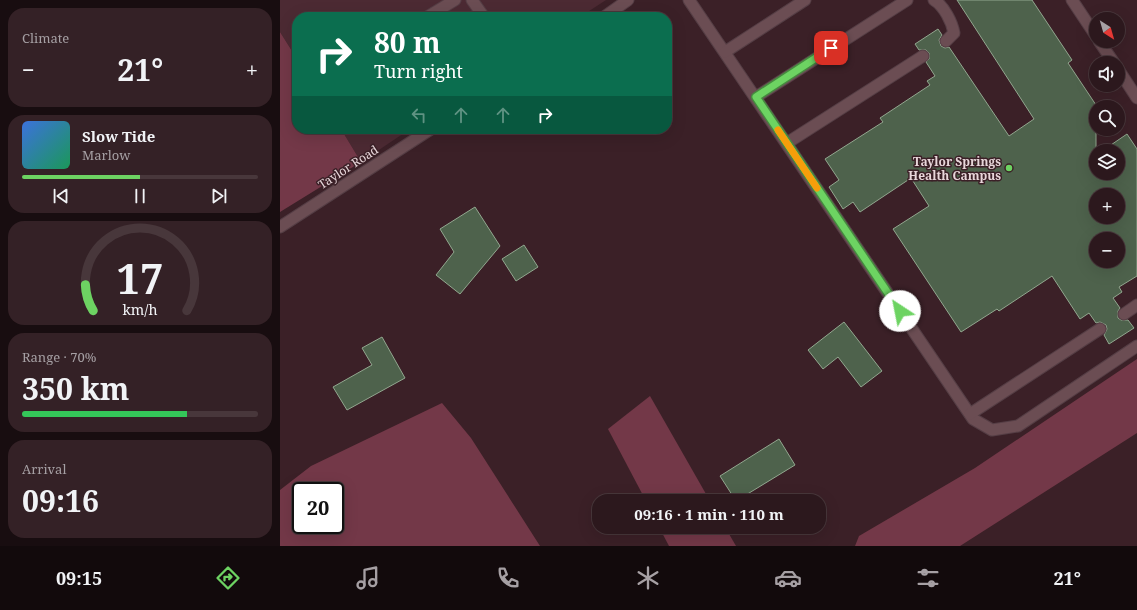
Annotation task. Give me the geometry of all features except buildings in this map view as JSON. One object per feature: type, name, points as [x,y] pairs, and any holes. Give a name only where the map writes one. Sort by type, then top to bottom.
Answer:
[{"type":"main road","points":[[435,12],[455,0]]},
{"type":"main road","points":[[472,0],[480,12]]},
{"type":"main road","points":[[611,12],[628,0]]},
{"type":"main road","points":[[689,0],[973,419],[992,430],[1018,426],[1137,346]]},
{"type":"main road","points":[[725,52],[805,0]]},
{"type":"main road","points":[[756,97],[907,0]]},
{"type":"main road","points":[[934,0],[940,4],[953,26],[954,33],[946,41]]},
{"type":"main road","points":[[1072,0],[1089,26]]},
{"type":"main road","points":[[787,143],[923,56]]},
{"type":"main road","points":[[1125,80],[1137,98]]},
{"type":"main road","name":"Taylor Road","points":[[280,226],[423,134]]},
{"type":"main road","points":[[1124,314],[1137,305]]},
{"type":"main road","points":[[970,414],[1100,329]]},
{"type":"shaded area","points":[[280,0],[606,0],[588,12],[292,12],[292,51],[280,32]]},
{"type":"shaded area","points":[[280,32],[292,51],[292,134],[344,134],[361,162],[280,212]]},
{"type":"shaded area","points":[[344,134],[403,134],[361,162]]},
{"type":"shaded area","points":[[1137,359],[1137,433],[960,546],[855,546],[859,536],[975,468]]},
{"type":"shaded area","points":[[650,396],[706,494],[642,494],[608,429]]},
{"type":"shaded area","points":[[442,403],[471,438],[540,546],[280,546],[280,490],[311,466]]},
{"type":"shaded area","points":[[663,534],[729,534],[736,546],[669,546]]},
{"type":"slow traffic","points":[[778,130],[817,188]]},
{"type":"place","name":"Taylor Springs Health Campus","points":[[1009,168]]},
{"type":"route","points":[[831,48],[756,97],[900,311]]}]
